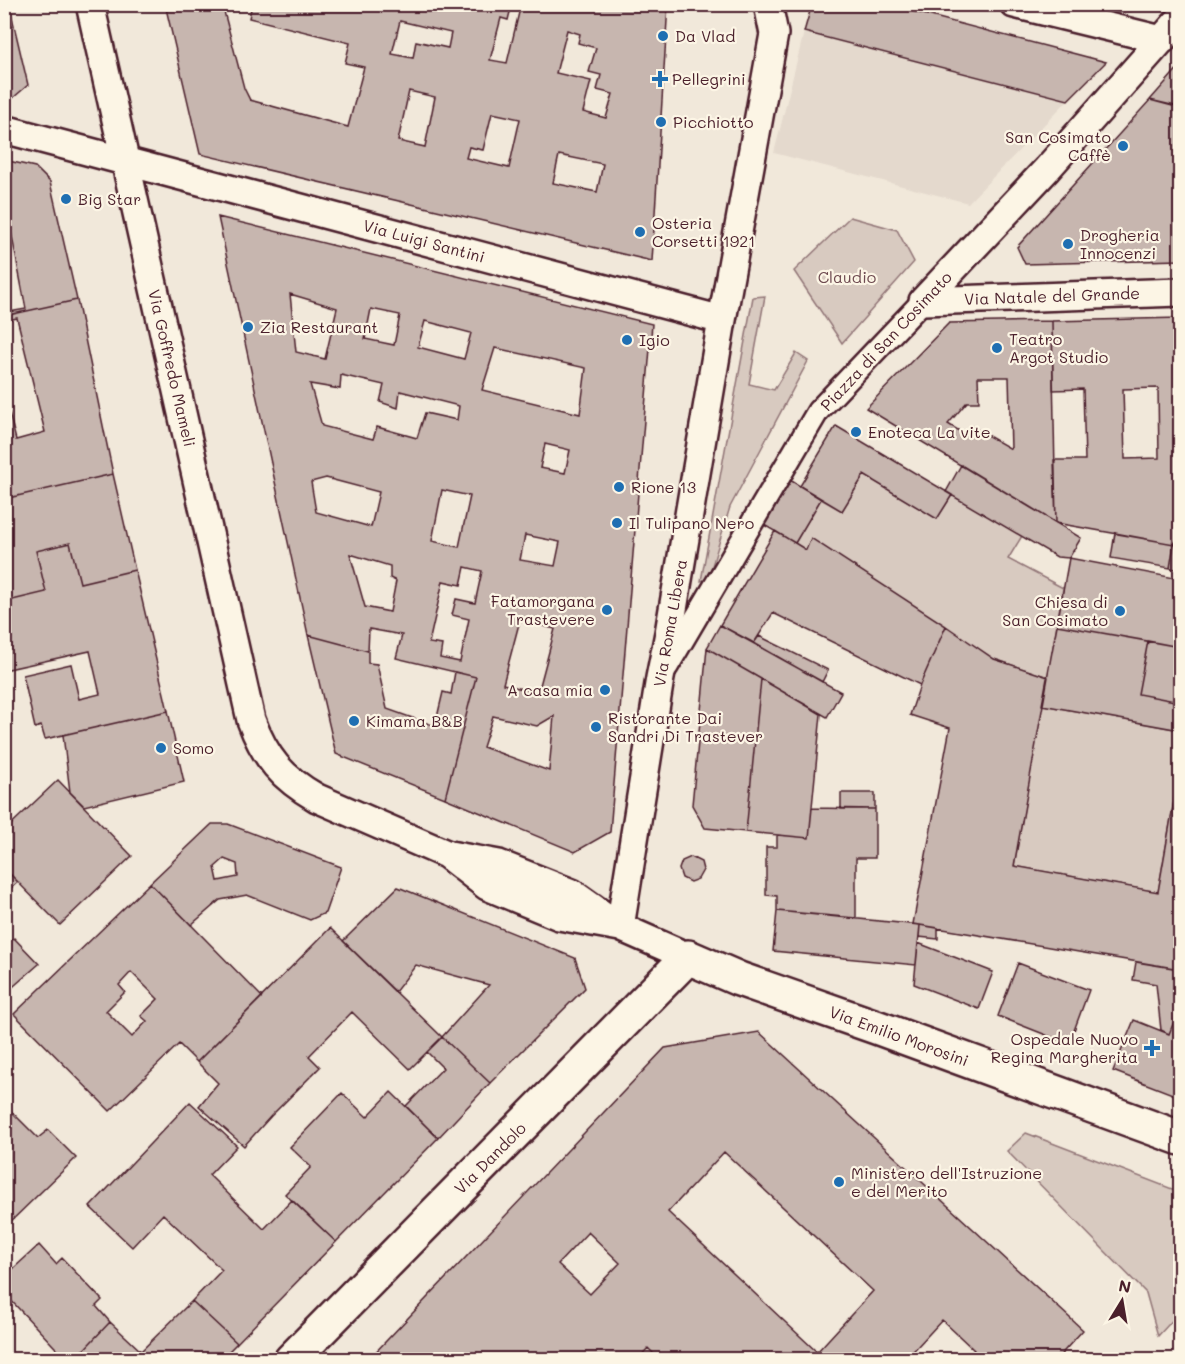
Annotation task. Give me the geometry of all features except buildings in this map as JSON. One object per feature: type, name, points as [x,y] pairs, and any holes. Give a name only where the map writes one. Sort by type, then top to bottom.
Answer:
[{"type":"street","name":"Via Goffredo Mameli","points":[[90,4],[255,731]]},
{"type":"street","points":[[722,320],[774,34],[768,4]]},
{"type":"street","points":[[1014,4],[1162,40]]},
{"type":"street","name":"Piazza di San Cosimato","points":[[660,678],[818,411],[1047,169],[1180,19]]},
{"type":"street","name":"Via Luigi Santini","points":[[4,129],[722,320]]},
{"type":"street","name":"Via Natale del Grande","points":[[923,301],[1180,292]]},
{"type":"street","name":"Via Roma Libera","points":[[620,927],[660,678],[722,320]]},
{"type":"street","name":"Via Emilio Morosini","points":[[255,731],[265,751],[279,770],[302,790],[446,854],[487,886],[559,916],[620,927],[739,979],[1180,1138]]},
{"type":"street","name":"Via Dandolo","points":[[291,1359],[688,957]]},
{"type":"shaded area","points":[[804,32],[1068,100],[968,203],[774,153]]},
{"type":"green space","name":"Claudio","points":[[850,217],[897,230],[914,262],[842,343],[794,271]]},
{"type":"green space","points":[[765,296],[749,384],[774,390],[796,353],[808,361],[730,507],[708,579],[701,581],[753,297]]},
{"type":"green space","points":[[864,475],[937,519],[952,495],[1022,536],[1008,559],[1063,588],[1048,677],[994,659],[811,539],[806,550],[795,543],[821,499],[842,511]]},
{"type":"green space","points":[[1042,705],[1180,730],[1180,767],[1158,892],[1014,866]]},
{"type":"green space","points":[[1026,1133],[1180,1192],[1180,1312],[1158,1336],[1146,1293],[1007,1151]]},
{"type":"place","name":"Da Vlad","points":[[663,36]]},
{"type":"place","name":"Pellegrini","points":[[660,79]]},
{"type":"place","name":"Picchiotto","points":[[661,122]]},
{"type":"place","name":"San Cosimato Caffè","points":[[1123,146]]},
{"type":"place","name":"Big Star","points":[[66,199]]},
{"type":"place","name":"Osteria Corsetti 1921","points":[[640,232]]},
{"type":"place","name":"Drogheria Innocenzi","points":[[1068,244]]},
{"type":"place","name":"Zia Restaurant","points":[[248,327]]},
{"type":"place","name":"Igio","points":[[627,340]]},
{"type":"place","name":"Teatro Argot Studio","points":[[997,348]]},
{"type":"place","name":"Enoteca La vite","points":[[856,432]]},
{"type":"place","name":"Rione 13","points":[[619,487]]},
{"type":"place","name":"Il Tulipano Nero","points":[[617,523]]},
{"type":"place","name":"Fatamorgana Trastevere","points":[[607,610]]},
{"type":"place","name":"Chiesa di San Cosimato","points":[[1120,611]]},
{"type":"place","name":"A casa mia","points":[[605,690]]},
{"type":"place","name":"Kimama B&B","points":[[354,721]]},
{"type":"place","name":"Ristorante Dai Sandri Di Trastever","points":[[596,727]]},
{"type":"place","name":"Somo","points":[[161,748]]},
{"type":"place","name":"Ospedale Nuovo Regina Margherita","points":[[1152,1048]]},
{"type":"place","name":"Ministero dell'Istruzione e del Merito","points":[[839,1182]]}]
